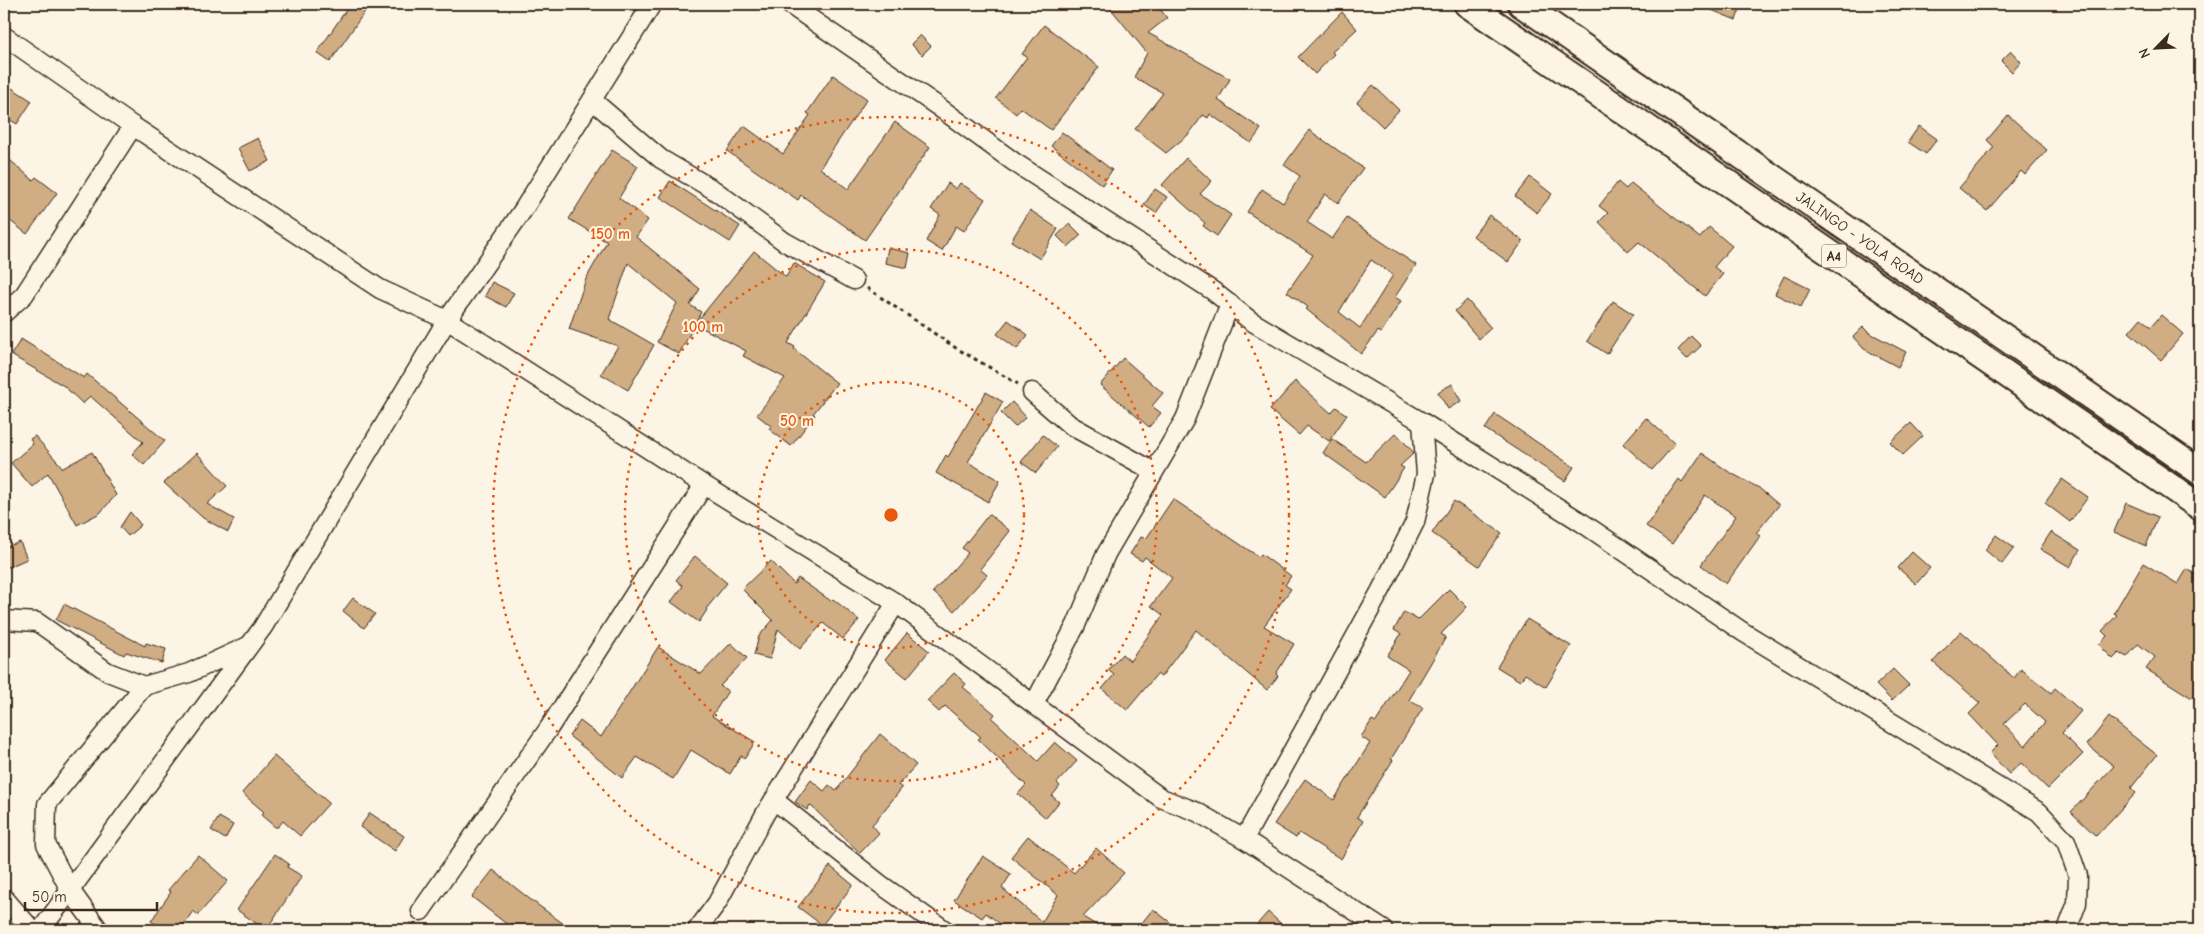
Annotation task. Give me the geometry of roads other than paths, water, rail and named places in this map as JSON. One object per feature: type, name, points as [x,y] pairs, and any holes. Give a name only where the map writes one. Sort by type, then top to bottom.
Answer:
[{"type":"highway","name":"A4","points":[[1467,4],[2200,508]]},
{"type":"highway","name":"JALINGO - YOLA ROAD","points":[[1522,4],[2200,472]]},
{"type":"street","points":[[41,930],[263,627],[447,320],[523,210],[652,4]]},
{"type":"street","points":[[788,4],[936,105],[1014,162],[1213,291],[1251,321],[1422,422],[1581,522],[1743,632],[2039,812],[2066,842],[2078,876],[2077,903],[2067,930]]},
{"type":"street","points":[[4,36],[133,126],[380,289],[447,320],[704,485],[896,603],[1161,798],[1198,812],[1244,839],[1384,930]]},
{"type":"street","points":[[592,100],[661,159],[714,190],[785,242],[854,280]]},
{"type":"street","points":[[4,313],[24,295],[133,126]]},
{"type":"street","points":[[1034,704],[1076,624],[1106,554],[1185,419],[1230,304]]},
{"type":"street","points":[[1032,392],[1070,425],[1153,471]]},
{"type":"street","points":[[1244,839],[1382,590],[1415,522],[1426,474],[1422,422]]},
{"type":"street","points":[[421,911],[549,728],[704,485]]},
{"type":"street","points":[[697,930],[717,903],[774,800],[896,603]]},
{"type":"street","points":[[4,620],[37,622],[108,672],[144,686]]},
{"type":"street","points":[[99,930],[70,890],[46,844],[47,804],[144,686],[189,673],[250,644]]},
{"type":"street","points":[[774,800],[880,884],[945,930]]},
{"type":"street","points":[[4,898],[32,930]]}]
